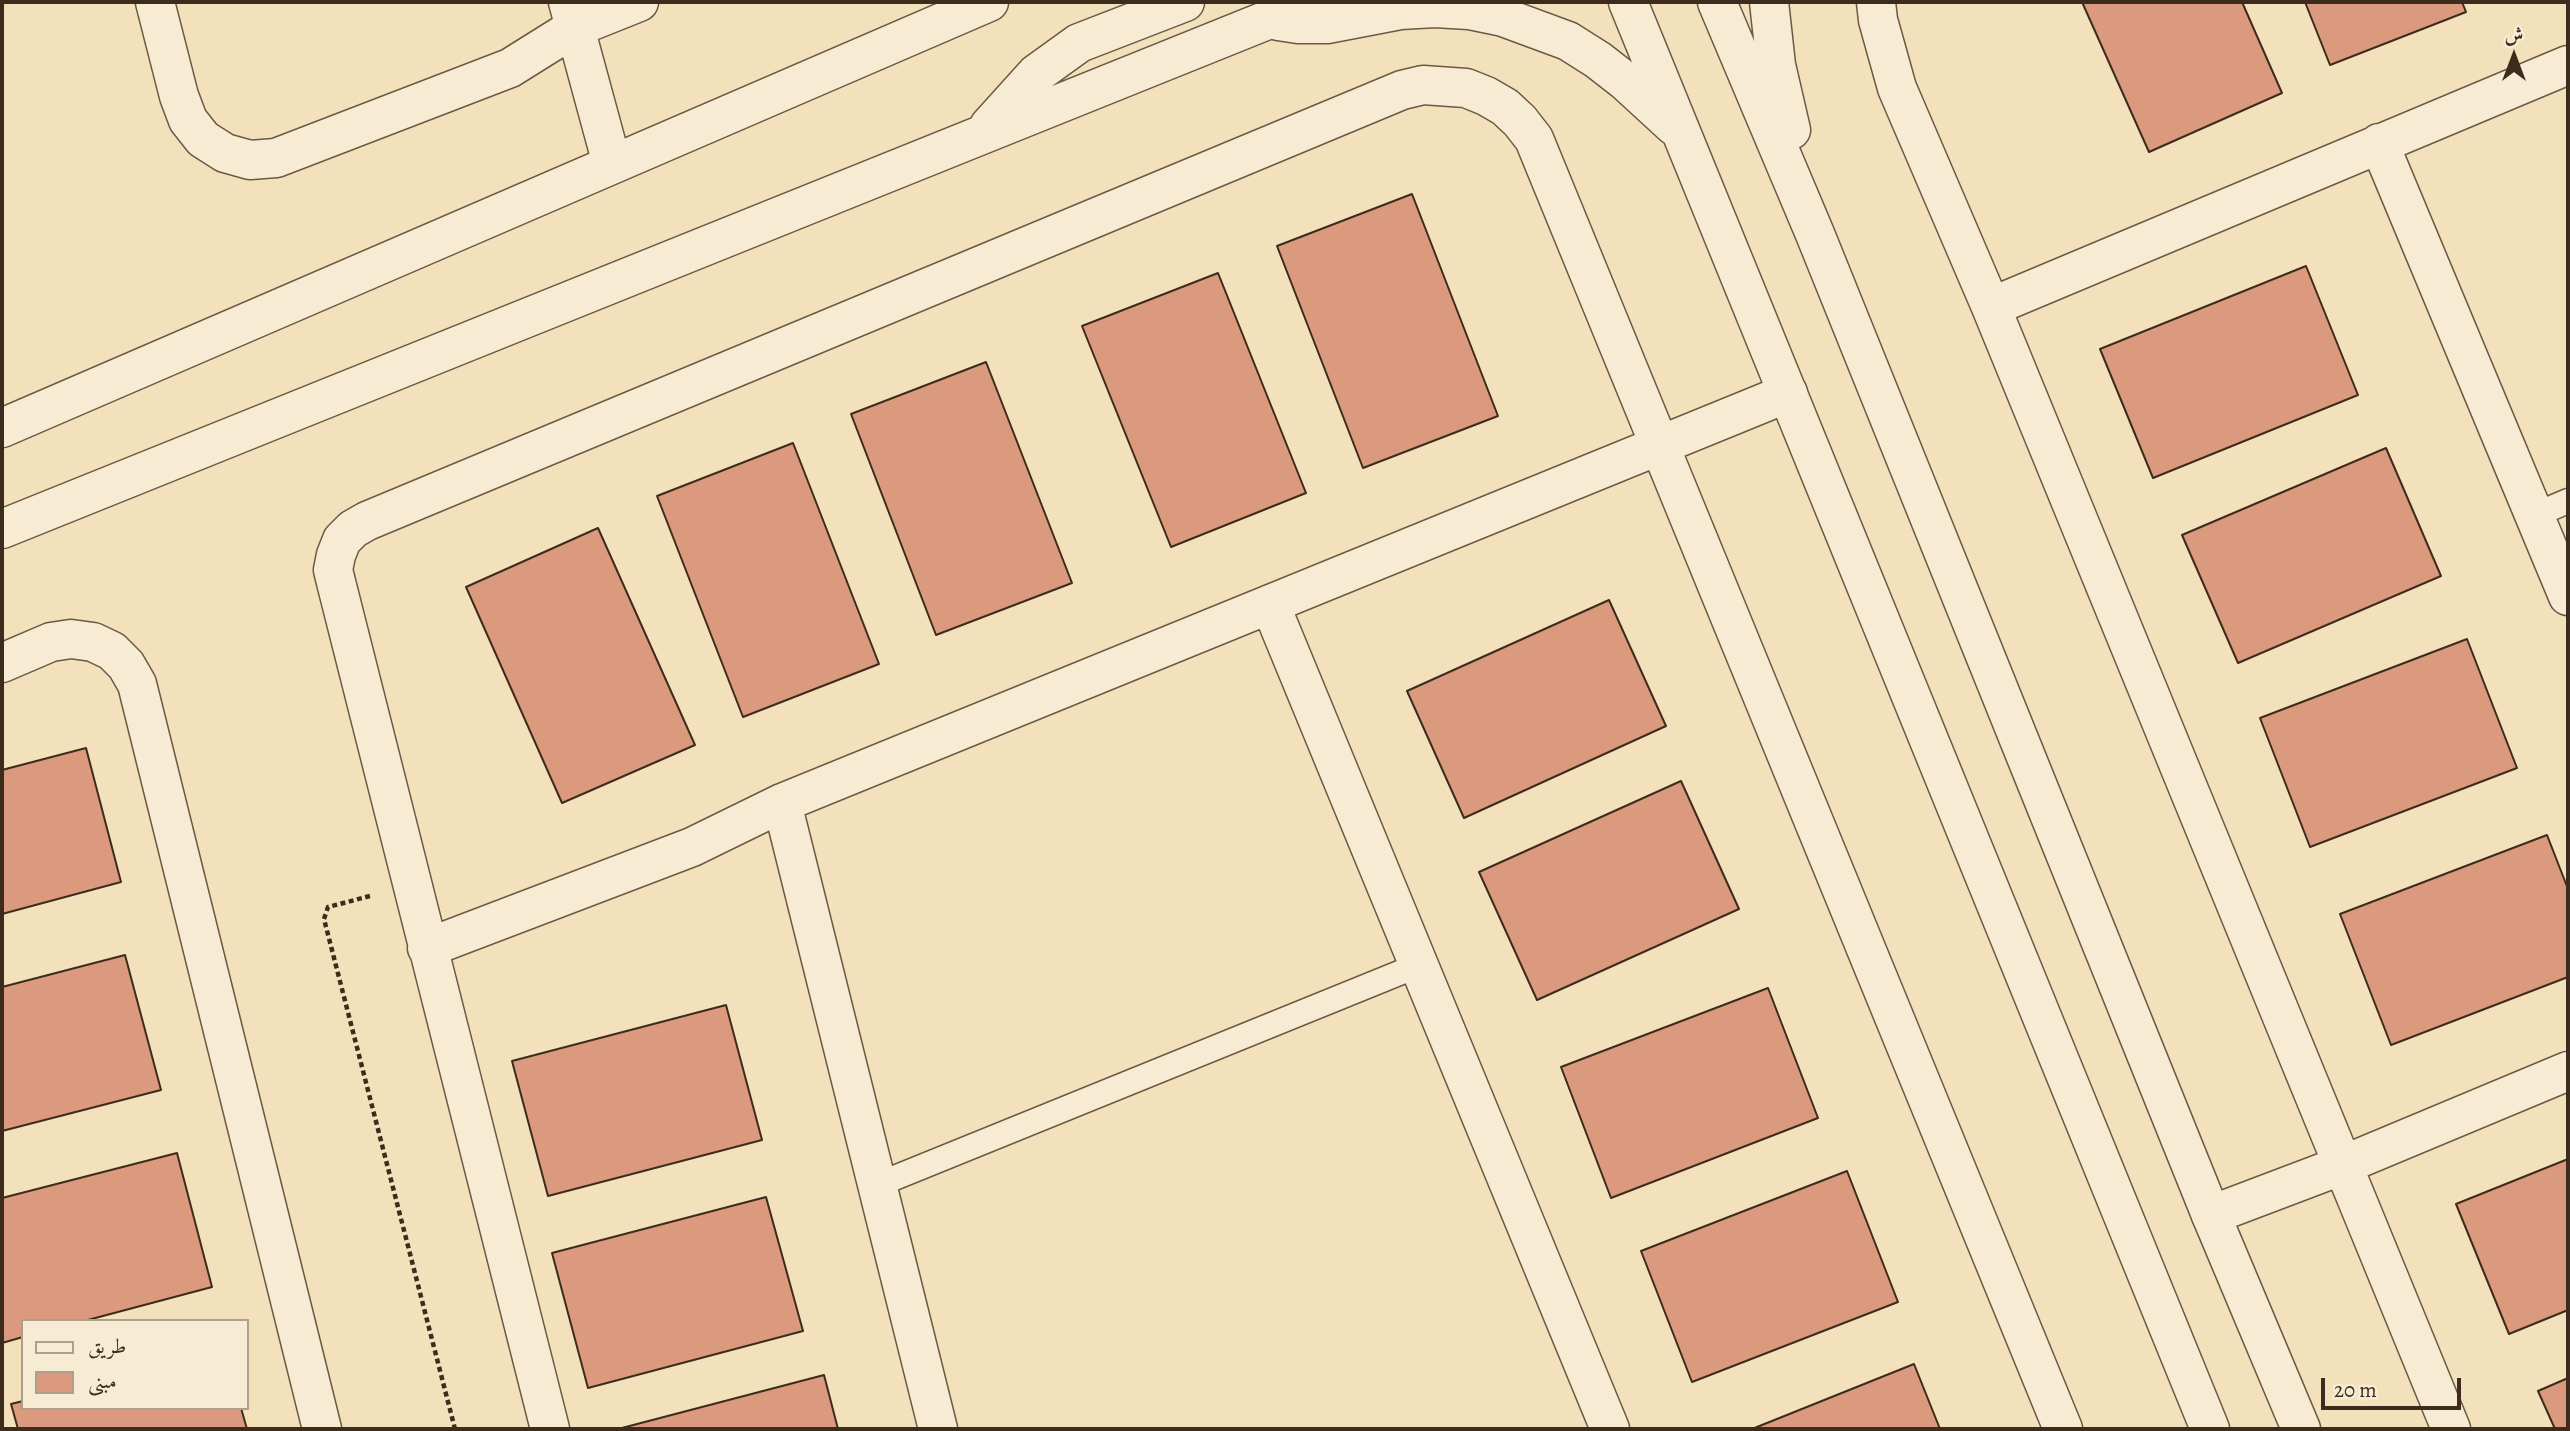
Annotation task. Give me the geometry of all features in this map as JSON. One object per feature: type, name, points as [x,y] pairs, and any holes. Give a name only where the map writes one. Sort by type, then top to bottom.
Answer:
[{"type":"street","points":[[155,2],[179,96],[188,120],[204,139],[225,153],[250,160],[275,158],[510,68],[571,15],[639,2]]},
{"type":"street","points":[[2,428],[989,2]]},
{"type":"street","points":[[983,132],[1036,74],[1079,43],[1185,2]]},
{"type":"street","points":[[2,529],[983,132],[1312,2]]},
{"type":"street","points":[[1628,2],[2210,1429]]},
{"type":"street","points":[[1717,2],[1815,234],[2211,1215],[2301,1429]]},
{"type":"street","points":[[1769,2],[1776,65],[1815,234]]},
{"type":"street","points":[[1849,2],[1859,28],[1898,88]]},
{"type":"street","points":[[1876,2],[1878,20],[1898,88],[1992,307],[2451,1429]]},
{"type":"street","points":[[1269,20],[1327,24],[1400,10],[1435,8],[1469,10],[1503,17],[1568,41],[1598,60],[1625,81],[1683,135]]},
{"type":"street","points":[[571,15],[612,164]]},
{"type":"street","points":[[1992,307],[2568,65]]},
{"type":"street","points":[[550,1429],[333,570],[342,540],[353,529],[1402,90],[1423,85],[1445,85],[1476,92],[1505,107],[1534,139],[2063,1429]]},
{"type":"street","points":[[2379,143],[2552,508],[2568,596]]},
{"type":"street","points":[[427,948],[692,848],[782,803],[1788,393]]},
{"type":"street","points":[[1270,604],[1609,1429]]},
{"type":"street","points":[[2,663],[51,642],[71,639],[93,642],[112,651],[127,665],[137,684],[322,1429]]},
{"type":"street","points":[[782,803],[938,1429]]},
{"type":"street","points":[[2211,1215],[2343,1165],[2568,1071]]},
{"type":"lane","points":[[877,1185],[1419,965]]},
{"type":"path","points":[[412,885],[328,907],[324,919],[455,1429]]},
{"type":"building","points":[[2082,2],[2242,2],[2282,93],[2149,152]]},
{"type":"building","points":[[2305,2],[2462,2],[2466,12],[2330,65]]},
{"type":"building","points":[[1412,194],[1498,416],[1363,468],[1277,246]]},
{"type":"building","points":[[2306,266],[2358,395],[2153,478],[2100,349]]},
{"type":"building","points":[[1218,273],[1306,493],[1171,547],[1082,326]]},
{"type":"building","points":[[986,362],[1072,583],[936,635],[851,414]]},
{"type":"building","points":[[793,443],[879,664],[743,717],[657,496]]},
{"type":"building","points":[[2386,448],[2441,576],[2238,663],[2182,535]]},
{"type":"building","points":[[598,528],[695,745],[562,803],[466,587]]},
{"type":"building","points":[[1609,600],[1666,726],[1464,818],[1407,691]]},
{"type":"building","points":[[2467,639],[2517,768],[2310,847],[2260,718]]},
{"type":"building","points":[[86,748],[121,882],[2,914],[2,770]]},
{"type":"building","points":[[1681,781],[1739,909],[1537,1000],[1479,872]]},
{"type":"building","points":[[2547,835],[2568,889],[2568,977],[2391,1045],[2340,914]]},
{"type":"building","points":[[125,955],[161,1090],[2,1131],[2,987]]},
{"type":"building","points":[[1768,988],[1818,1118],[1611,1198],[1561,1067]]},
{"type":"building","points":[[726,1005],[762,1140],[548,1196],[512,1061]]},
{"type":"building","points":[[177,1153],[212,1287],[92,1319],[21,1319],[21,1338],[2,1343],[2,1198]]},
{"type":"building","points":[[2568,1159],[2568,1310],[2509,1334],[2456,1204]]},
{"type":"building","points":[[1847,1171],[1898,1302],[1692,1382],[1641,1251]]},
{"type":"building","points":[[766,1197],[803,1331],[588,1388],[552,1253]]},
{"type":"building","points":[[1914,1364],[1940,1429],[1752,1429]]},
{"type":"building","points":[[824,1375],[838,1429],[618,1429]]},
{"type":"building","points":[[2568,1378],[2568,1429],[2555,1429],[2538,1391]]},
{"type":"building","points":[[21,1402],[21,1410],[242,1410],[247,1429],[18,1429],[11,1404]]}]
